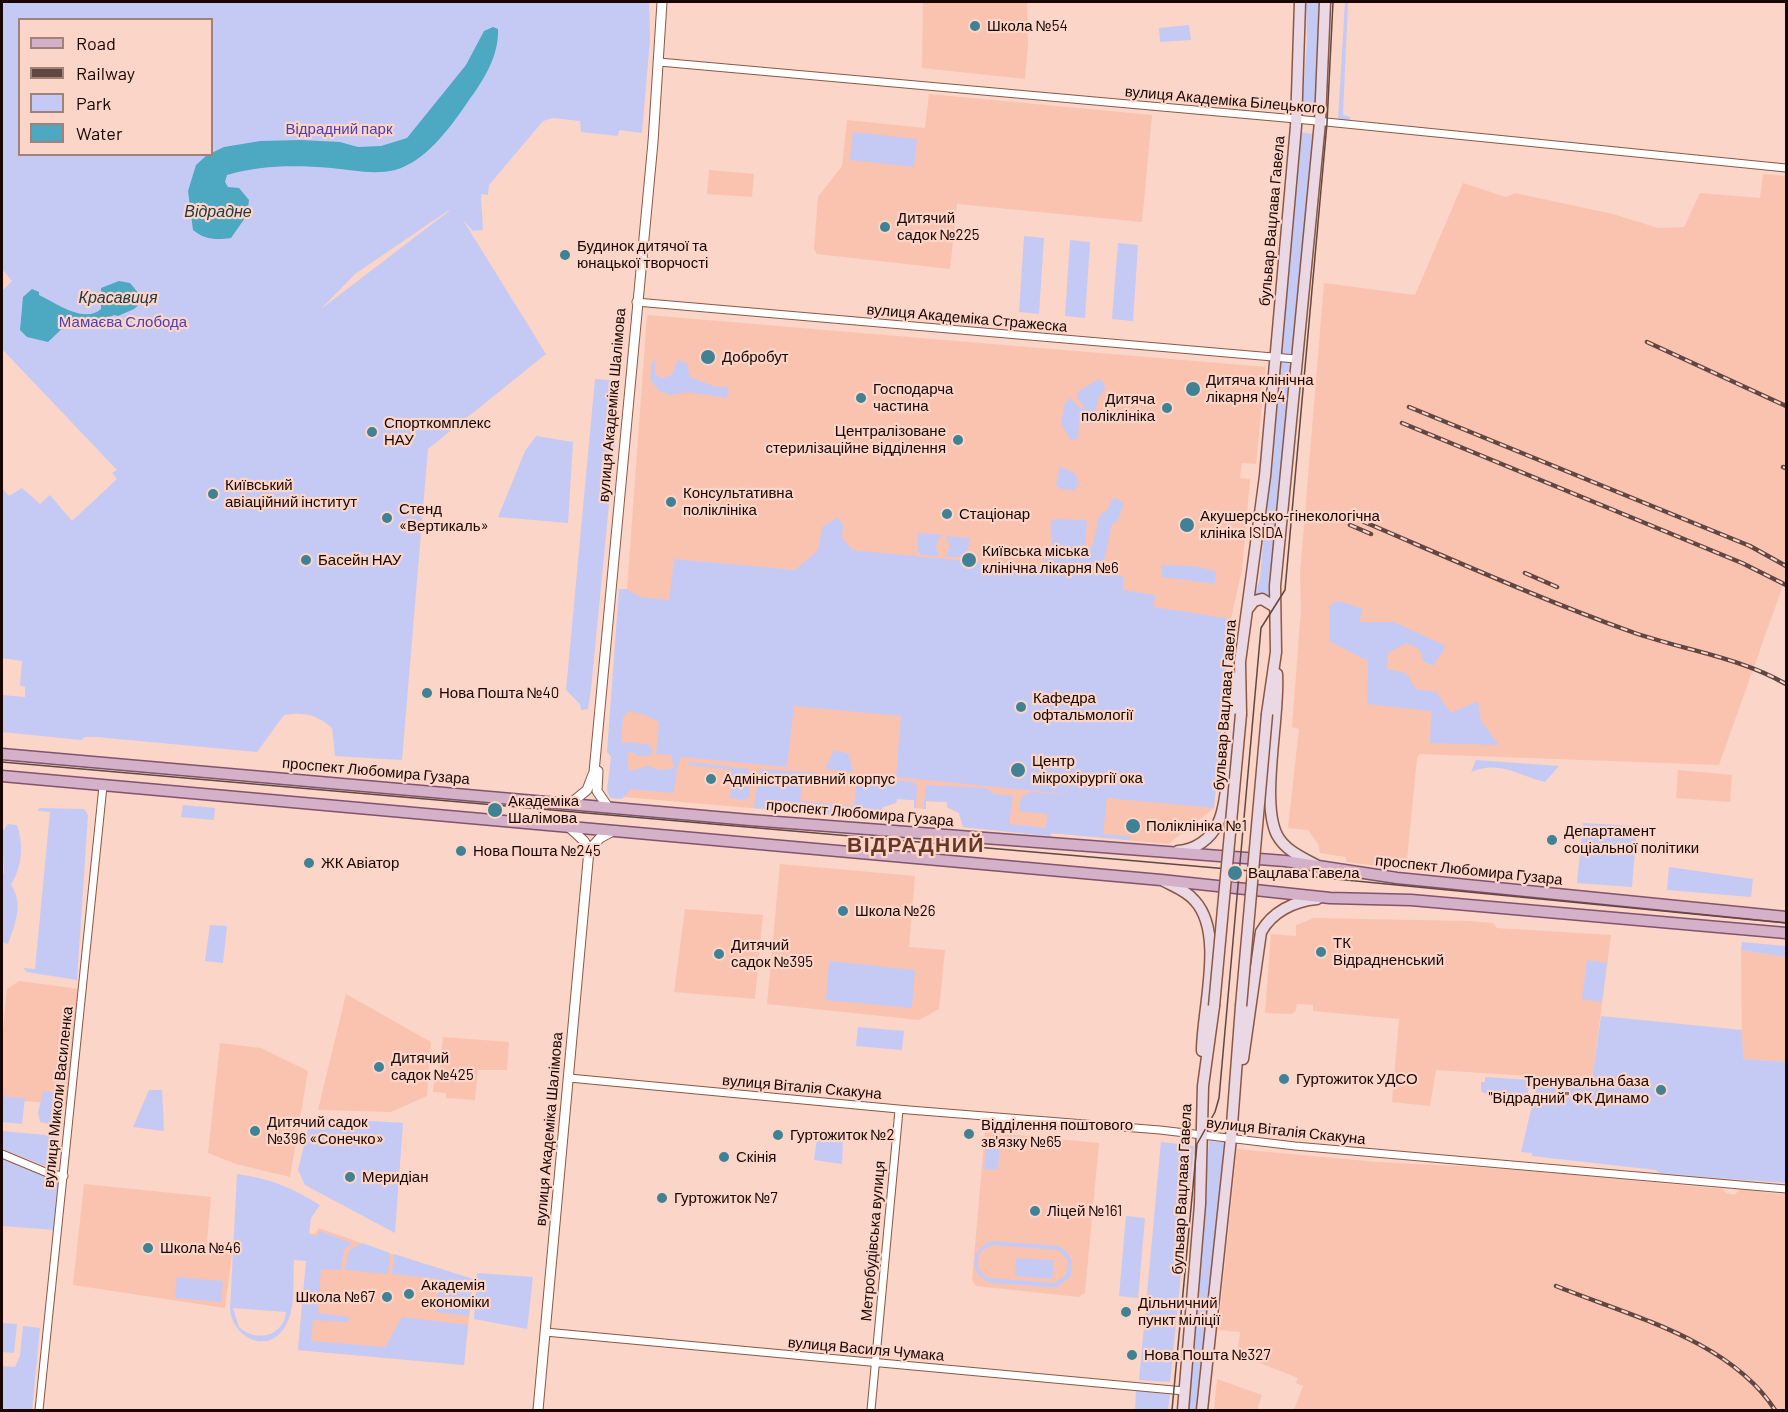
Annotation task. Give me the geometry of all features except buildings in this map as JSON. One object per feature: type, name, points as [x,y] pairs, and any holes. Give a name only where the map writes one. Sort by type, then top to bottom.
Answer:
[{"type":"main road","name":"бульвар Вацлава Гавела","points":[[1183,1410],[1200,1204],[1203,1086],[1214,1006],[1241,714],[1240,662],[1265,476],[1296,119],[1300,2]]},
{"type":"main road","points":[[1324,2],[1320,122],[1275,586],[1279,695],[1271,808],[1274,826],[1288,849],[1325,869]]},
{"type":"main road","points":[[1246,611],[1252,603],[1262,599],[1275,607]]},
{"type":"main road","points":[[1202,1410],[1231,1138],[1240,1006],[1267,714],[1276,652]]},
{"type":"main road","points":[[1161,851],[1192,849],[1207,839],[1218,824],[1223,805],[1233,692],[1240,662]]},
{"type":"main road","name":"проспект Любомира Гузара","points":[[2,754],[608,807],[1284,861],[1325,869],[1478,887],[1786,917]]},
{"type":"main road","points":[[2,776],[1161,880],[1329,898],[1411,900],[1786,933]]},
{"type":"main road","points":[[1161,880],[1187,893],[1196,902],[1209,929],[1210,954],[1202,1034],[1203,1086]]},
{"type":"main road","points":[[1233,1104],[1251,1014],[1261,932],[1266,923],[1284,909],[1307,900],[1329,898]]},
{"type":"street","name":"вулиця Академіка Шалімова","points":[[572,803],[587,790],[594,772],[660,62],[663,2]]},
{"type":"street","name":"вулиця Академіка Білецького","points":[[660,62],[1296,119],[1786,168]]},
{"type":"street","name":"вулиця Академіка Шалімова","points":[[608,807],[597,791],[638,302]]},
{"type":"street","name":"вулиця Академіка Стражеска","points":[[638,302],[1296,359]]},
{"type":"street","name":"вулиця Миколи Василенка","points":[[39,1410],[103,786]]},
{"type":"street","points":[[570,828],[584,841],[589,850],[600,838],[611,832]]},
{"type":"street","name":"вулиця Академіка Шалімова","points":[[538,1410],[589,850]]},
{"type":"street","name":"вулиця Віталія Скакуна","points":[[569,1078],[899,1110],[1201,1135],[1295,1146],[1786,1189]]},
{"type":"street","name":"Метробудівська вулиця","points":[[871,1410],[899,1110]]},
{"type":"street","points":[[2,1155],[50,1174],[64,1176]]},
{"type":"street","name":"вулиця Василя Чумака","points":[[545,1332],[1184,1391]]},
{"type":"shaded area","name":"Школа №54","points":[[923,2],[1027,2],[1028,45],[1025,79],[922,68]]},
{"type":"shaded area","points":[[929,94],[1152,115],[1142,222],[957,204],[950,269],[817,254],[814,249],[818,197],[842,166],[847,120],[925,128]]},
{"type":"shaded area","points":[[709,170],[754,174],[752,197],[707,194]]},
{"type":"shaded area","points":[[1763,174],[1786,176],[1786,577],[1719,765],[1420,754],[1417,758],[1406,870],[1347,862],[1345,857],[1320,853],[1318,844],[1308,830],[1288,828],[1299,729],[1292,727],[1301,609],[1300,574],[1324,283],[1415,295],[1463,183],[1506,197],[1515,193],[1613,214],[1658,228],[1684,227],[1700,193],[1760,198]]},
{"type":"shaded area","name":"Київська міська клінічна лікарня №6","points":[[647,315],[1266,367],[1256,464],[1242,463],[1240,478],[1250,479],[1242,570],[1231,619],[1214,808],[1168,844],[963,827],[959,813],[947,807],[947,802],[926,801],[926,809],[914,808],[914,800],[897,799],[896,803],[883,807],[877,819],[612,796]]},
{"type":"shaded area","points":[[1678,770],[1732,775],[1730,802],[1676,798]]},
{"type":"shaded area","name":"Школа №26","points":[[780,864],[915,876],[909,947],[945,950],[939,1009],[919,1020],[767,1004]]},
{"type":"shaded area","name":"Дитячий садок №395","points":[[685,909],[763,915],[755,999],[674,992]]},
{"type":"shaded area","points":[[1314,918],[1469,921],[1493,923],[1497,928],[1611,935],[1592,1080],[1436,1070],[1430,1106],[1392,1102],[1399,1019],[1313,1011],[1313,1005],[1297,1004],[1295,1012],[1291,1014],[1265,1013],[1271,934],[1296,936],[1296,925]]},
{"type":"shaded area","points":[[1741,950],[1786,957],[1786,1062],[1742,1059]]},
{"type":"shaded area","points":[[19,981],[79,989],[66,1105],[4,1099],[2,1095],[2,1042],[7,989]]},
{"type":"shaded area","name":"Дитячий садок №425","points":[[346,994],[431,1042],[427,1096],[391,1112],[318,1110]]},
{"type":"shaded area","points":[[443,1037],[509,1042],[507,1070],[478,1070],[475,1100],[446,1098],[446,1093],[433,1092],[435,1073],[440,1068]]},
{"type":"shaded area","name":"Дитячий садок №396 «Сонечко»","points":[[220,1043],[261,1048],[308,1071],[290,1177],[236,1164],[208,1153]]},
{"type":"shaded area","name":"Ліцей №161","points":[[985,1132],[1099,1143],[1085,1293],[1079,1297],[976,1286],[972,1280]]},
{"type":"shaded area","points":[[1237,1149],[1377,1162],[1589,1176],[1723,1189],[1726,1193],[1734,1195],[1741,1189],[1786,1195],[1786,1410],[1294,1410],[1303,1386],[1296,1383],[1298,1378],[1247,1358],[1238,1348],[1240,1332],[1218,1330]]},
{"type":"shaded area","name":"Школа №46","points":[[84,1184],[211,1197],[207,1241],[232,1255],[225,1308],[73,1285]]},
{"type":"shaded area","name":"Школа №67","points":[[319,1228],[397,1256],[473,1279],[464,1365],[298,1350],[309,1233],[315,1234]]},
{"type":"shaded area","points":[[1217,1379],[1262,1395],[1257,1410],[1214,1410]]},
{"type":"green space","points":[[2,2],[649,2],[650,39],[642,133],[619,130],[618,136],[581,132],[580,121],[553,118],[543,121],[489,185],[488,195],[481,194],[483,230],[473,231],[463,220],[546,354],[428,449],[402,760],[335,756],[332,728],[315,717],[304,714],[284,715],[257,752],[97,737],[85,737],[81,740],[2,732],[2,695],[25,697],[25,687],[20,686],[22,661],[2,658],[2,488],[9,496],[22,488],[40,504],[50,495],[72,521],[117,479],[112,473],[117,470],[2,349],[2,291],[12,281],[2,269]],"holes":[[[449,211],[321,309],[355,274]]]},
{"type":"green space","points":[[1306,2],[1321,2],[1317,112],[1302,111],[1307,39]]},
{"type":"green space","points":[[1345,2],[1348,2],[1343,115],[1350,117],[1350,121],[1338,120]]},
{"type":"green space","points":[[1189,25],[1191,40],[1160,42],[1159,28]]},
{"type":"green space","points":[[853,132],[917,139],[914,167],[850,160]]},
{"type":"green space","points":[[1300,132],[1313,134],[1273,599],[1254,598],[1260,578]]},
{"type":"green space","points":[[1024,236],[1044,238],[1039,314],[1019,312]]},
{"type":"green space","points":[[1070,240],[1090,242],[1085,318],[1065,316]]},
{"type":"green space","points":[[1118,243],[1138,245],[1133,321],[1112,319]]},
{"type":"green space","points":[[678,359],[687,364],[690,377],[716,387],[727,387],[729,393],[726,398],[688,392],[670,395],[659,391],[650,379],[652,362],[655,360],[655,375],[663,378],[672,375]]},
{"type":"green space","points":[[595,379],[621,381],[591,689],[588,709],[581,710],[580,704],[566,690]]},
{"type":"green space","points":[[1099,379],[1104,383],[1105,390],[1099,396],[1092,424],[1079,423],[1078,438],[1071,441],[1061,423],[1064,405],[1070,398],[1080,408],[1085,407],[1077,398],[1077,392]]},
{"type":"green space","points":[[536,436],[573,442],[568,523],[498,517],[525,451]]},
{"type":"green space","points":[[1060,467],[1075,473],[1079,484],[1074,490],[1060,489],[1056,484]]},
{"type":"green space","points":[[1116,498],[1124,504],[1118,520],[1112,525],[1101,574],[1123,576],[1123,590],[1155,595],[1154,607],[1231,619],[1214,808],[1107,798],[1103,834],[1129,836],[1129,840],[1051,833],[1050,836],[963,827],[959,813],[947,807],[947,802],[926,801],[926,809],[923,809],[926,785],[987,788],[994,794],[1013,796],[1009,824],[1046,828],[1047,814],[1019,811],[1021,797],[1030,792],[1076,795],[896,777],[901,716],[794,706],[787,767],[682,757],[678,764],[673,793],[631,789],[622,799],[610,798],[607,790],[611,757],[607,752],[619,589],[627,589],[640,597],[669,600],[674,559],[795,570],[818,550],[822,527],[838,517],[843,526],[842,538],[853,550],[1036,568],[1050,554],[1053,519],[1087,520],[1085,547],[1092,547],[1099,516],[1108,509],[1112,499]],"holes":[[[628,711],[643,714],[659,722],[656,754],[671,755],[674,768],[660,770],[648,766],[629,771],[627,755],[631,751],[637,756],[648,756],[653,752],[650,745],[621,743],[623,718]]]},
{"type":"green space","points":[[918,533],[942,535],[936,545],[939,557],[919,554]]},
{"type":"green space","points":[[946,536],[970,538],[966,557],[945,557],[950,547]]},
{"type":"green space","points":[[1161,565],[1193,566],[1216,571],[1215,584],[1162,577]]},
{"type":"green space","points":[[1339,601],[1363,609],[1359,622],[1394,622],[1446,646],[1433,666],[1423,661],[1420,650],[1407,643],[1388,653],[1387,669],[1406,673],[1416,689],[1436,692],[1451,713],[1478,701],[1481,721],[1499,745],[1430,743],[1431,711],[1367,704],[1368,661],[1329,641],[1329,605]]},
{"type":"green space","points":[[834,750],[849,754],[853,772],[825,769]]},
{"type":"green space","points":[[1476,760],[1559,766],[1545,782],[1500,768],[1471,772]]},
{"type":"green space","points":[[690,762],[749,769],[749,797],[744,800],[730,798],[732,770],[687,765]]},
{"type":"green space","points":[[759,769],[818,773],[817,783],[802,782],[800,801],[854,806],[857,777],[913,782],[917,787],[916,808],[914,808],[914,800],[897,799],[896,803],[883,807],[877,819],[754,808]]},
{"type":"green space","points":[[183,805],[215,808],[214,820],[181,817]]},
{"type":"green space","points":[[39,808],[84,809],[88,815],[77,980],[27,972],[23,968],[35,969],[50,812],[38,811]]},
{"type":"green space","points":[[1583,823],[1637,826],[1632,887],[1577,883]]},
{"type":"green space","points":[[8,824],[17,825],[21,848],[18,871],[11,885],[18,907],[8,944],[2,942],[2,874],[4,873],[2,832]]},
{"type":"green space","points":[[1669,867],[1753,879],[1751,897],[1667,890]]},
{"type":"green space","points":[[210,925],[227,926],[223,963],[205,961]]},
{"type":"green space","points":[[1742,942],[1786,946],[1786,957],[1741,950]]},
{"type":"green space","points":[[1587,960],[1607,963],[1602,1002],[1582,999]]},
{"type":"green space","points":[[829,961],[915,970],[912,1008],[826,1000]]},
{"type":"green space","name":"Тренувальна база \"Відрадний\" ФК Динамо","points":[[1601,1016],[1742,1030],[1743,1059],[1786,1062],[1786,1183],[1661,1174],[1656,1170],[1532,1156],[1532,1153],[1521,1152],[1539,1076],[1592,1079]]},
{"type":"green space","points":[[858,1027],[904,1031],[902,1050],[856,1046]]},
{"type":"green space","points":[[1485,1077],[1529,1080],[1528,1096],[1484,1093],[1481,1091],[1481,1082],[1485,1082]]},
{"type":"green space","points":[[2,1087],[5,1097],[25,1098],[22,1124],[2,1122]]},
{"type":"green space","points":[[149,1090],[162,1090],[164,1131],[133,1127]]},
{"type":"green space","points":[[43,1091],[59,1093],[61,1103],[53,1125],[40,1122],[38,1113]]},
{"type":"green space","name":"Меридіан","points":[[311,1117],[403,1123],[395,1233],[305,1185],[298,1170]]},
{"type":"green space","points":[[2,1131],[56,1136],[53,1169],[2,1149]]},
{"type":"green space","points":[[817,1138],[843,1142],[842,1164],[814,1160]]},
{"type":"green space","points":[[987,1139],[1000,1140],[998,1170],[984,1169]]},
{"type":"green space","points":[[1209,1141],[1224,1142],[1199,1410],[1187,1410]]},
{"type":"green space","points":[[1161,1142],[1194,1146],[1170,1382],[1139,1380]]},
{"type":"green space","points":[[2,1156],[61,1176],[56,1230],[2,1226]]},
{"type":"green space","points":[[237,1174],[261,1178],[280,1185],[320,1205],[311,1218],[309,1235],[317,1236],[320,1231],[352,1243],[344,1250],[341,1270],[321,1269],[318,1313],[349,1317],[348,1322],[313,1320],[311,1341],[385,1347],[402,1317],[468,1325],[464,1365],[298,1350],[306,1261],[294,1260],[293,1302],[289,1318],[279,1334],[271,1340],[253,1340],[245,1336],[238,1329],[230,1310]],"holes":[[[233,1308],[286,1312],[280,1327],[274,1332],[260,1336],[245,1332],[239,1327]]]},
{"type":"green space","points":[[1126,1216],[1145,1218],[1138,1298],[1119,1296]]},
{"type":"green space","points":[[992,1241],[1058,1246],[1071,1259],[1070,1277],[1057,1287],[991,1283],[983,1279],[975,1268],[976,1255],[984,1245]],"holes":[[[993,1245],[1058,1250],[1068,1261],[1066,1275],[1054,1283],[989,1278],[982,1273],[979,1267],[978,1259],[981,1251]]]},
{"type":"green space","points":[[362,1243],[390,1253],[388,1274],[345,1270],[349,1250]]},
{"type":"green space","points":[[394,1254],[473,1279],[469,1316],[436,1312],[439,1279],[392,1274]]},
{"type":"green space","points":[[1016,1258],[1054,1260],[1052,1279],[1015,1276]]},
{"type":"green space","points":[[477,1273],[533,1277],[527,1329],[474,1319]]},
{"type":"green space","points":[[177,1277],[223,1281],[221,1302],[175,1298]]},
{"type":"green space","points":[[2,1323],[17,1324],[14,1353],[2,1352]]},
{"type":"green space","points":[[23,1326],[40,1328],[32,1410],[2,1410],[2,1366],[15,1367],[20,1356]]},
{"type":"green space","points":[[1136,1391],[1170,1393],[1168,1410],[1135,1410]]},
{"type":"water","name":"Відрадне","points":[[493,27],[498,29],[496,49],[484,77],[445,133],[417,160],[395,170],[379,172],[291,166],[252,169],[227,175],[225,182],[228,187],[239,188],[249,200],[247,215],[231,238],[211,238],[202,236],[193,230],[188,191],[196,165],[206,156],[213,156],[213,152],[224,147],[260,141],[340,142],[358,147],[381,146],[407,138],[466,65],[484,31]]},
{"type":"water","name":"Красавиця","points":[[119,281],[130,283],[144,300],[134,309],[86,328],[70,321],[48,342],[27,337],[20,330],[23,297],[32,289],[70,311],[87,314],[101,309],[101,288]]},
{"type":"tram line","points":[[1172,1410],[1197,1144],[1215,1112],[1219,1098],[1261,628],[1285,590],[1327,123],[1333,2]]},
{"type":"tram line","points":[[2,762],[1274,873],[1786,923]]},
{"type":"railway","points":[[1647,342],[1786,406]]},
{"type":"railway","points":[[1409,407],[1750,546],[1786,566]]},
{"type":"railway","points":[[1402,423],[1742,563],[1786,585]]},
{"type":"railway","points":[[1362,521],[1564,606],[1632,632],[1749,667],[1786,684]]},
{"type":"railway","points":[[1350,525],[1371,534]]},
{"type":"railway","points":[[1525,573],[1557,587]]},
{"type":"railway","points":[[1556,1286],[1646,1320],[1705,1348],[1732,1365],[1756,1386],[1775,1410]]},
{"type":"place","name":"Школа №54","points":[[975,26]]},
{"type":"place","name":"Дитячий садок №225","points":[[885,227]]},
{"type":"place","name":"Будинок дитячої та юнацької творчості","points":[[565,255]]},
{"type":"place","name":"Добробут","points":[[708,357]]},
{"type":"place","name":"Дитяча клінічна лікарня №4","points":[[1193,389]]},
{"type":"place","name":"Господарча частина","points":[[861,398]]},
{"type":"place","name":"Дитяча поліклініка","points":[[1167,408]]},
{"type":"place","name":"Спорткомплекс НАУ","points":[[372,432]]},
{"type":"place","name":"Централізоване стерилізаційне відділення","points":[[958,440]]},
{"type":"place","name":"Київський авіаційний інститут","points":[[213,494]]},
{"type":"place","name":"Консультативна поліклініка","points":[[671,502]]},
{"type":"place","name":"Стаціонар","points":[[947,514]]},
{"type":"place","name":"Стенд «Вертикаль»","points":[[387,518]]},
{"type":"place","name":"Акушерсько-гінекологічна клініка ISIDA","points":[[1187,525]]},
{"type":"place","name":"Басейн НАУ","points":[[306,560]]},
{"type":"place","name":"Київська міська клінічна лікарня №6","points":[[969,560]]},
{"type":"place","name":"Нова Пошта №40","points":[[427,693]]},
{"type":"place","name":"Кафедра офтальмології","points":[[1021,707]]},
{"type":"place","name":"Центр мікрохірургії ока","points":[[1018,770]]},
{"type":"place","name":"Адміністративний корпус","points":[[711,779]]},
{"type":"place","name":"Академіка Шалімова","points":[[495,810]]},
{"type":"place","name":"Поліклініка №1","points":[[1133,826]]},
{"type":"place","name":"Департамент соціальної політики","points":[[1552,840]]},
{"type":"place","name":"Нова Пошта №245","points":[[461,851]]},
{"type":"place","name":"ЖК Авіатор","points":[[309,863]]},
{"type":"place","name":"Вацлава Гавела","points":[[1235,873]]},
{"type":"place","name":"Школа №26","points":[[843,911]]},
{"type":"place","name":"ТК Відрадненський","points":[[1321,952]]},
{"type":"place","name":"Дитячий садок №395","points":[[719,954]]},
{"type":"place","name":"Дитячий садок №425","points":[[379,1067]]},
{"type":"place","name":"Гуртожиток УДСО","points":[[1284,1079]]},
{"type":"place","name":"Тренувальна база \"Відрадний\" ФК Динамо","points":[[1661,1090]]},
{"type":"place","name":"Дитячий садок №396 «Сонечко»","points":[[255,1131]]},
{"type":"place","name":"Відділення поштового зв'язку №65","points":[[969,1134]]},
{"type":"place","name":"Гуртожиток №2","points":[[778,1135]]},
{"type":"place","name":"Скінія","points":[[724,1157]]},
{"type":"place","name":"Меридіан","points":[[350,1177]]},
{"type":"place","name":"Гуртожиток №7","points":[[662,1198]]},
{"type":"place","name":"Ліцей №161","points":[[1035,1211]]},
{"type":"place","name":"Школа №46","points":[[148,1248]]},
{"type":"place","name":"Академія економіки","points":[[409,1294]]},
{"type":"place","name":"Школа №67","points":[[387,1297]]},
{"type":"place","name":"Дільничний пункт міліції","points":[[1126,1312]]},
{"type":"place","name":"Нова Пошта №327","points":[[1132,1355]]},
{"type":"district","name":"ВІДРАДНИЙ","points":[[916,845]]},
{"type":"park label","name":"Відрадний парк","points":[[339,129]]},
{"type":"park label","name":"Мамаєва Слобода","points":[[123,322]]}]
